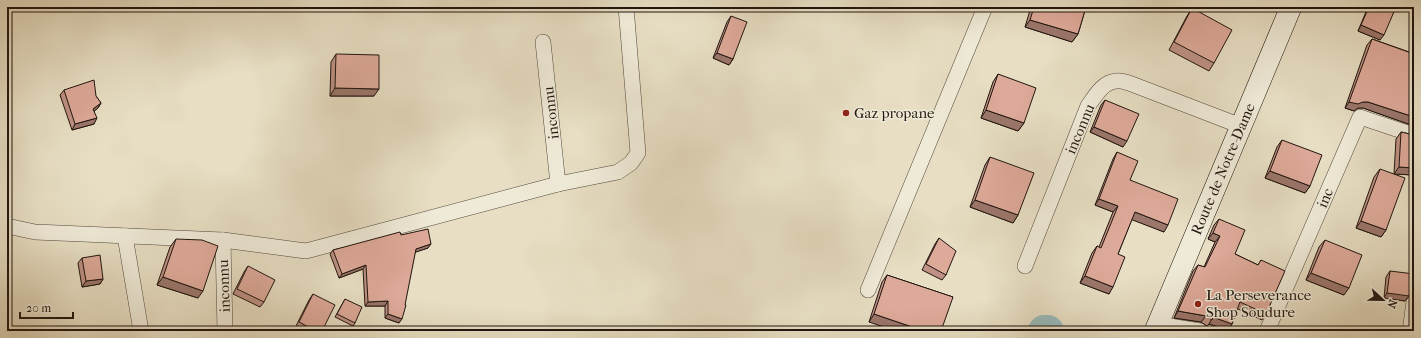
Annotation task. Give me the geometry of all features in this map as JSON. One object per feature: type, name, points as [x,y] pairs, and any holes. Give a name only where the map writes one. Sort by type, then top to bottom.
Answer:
[{"type":"street","points":[[7,226],[35,232],[223,240],[306,251],[558,184],[618,172],[631,163],[638,153],[626,7]]},
{"type":"street","points":[[868,290],[985,7]]},
{"type":"street","name":"Route de Notre-Dame","points":[[1156,328],[1291,7]]},
{"type":"street","name":"inconnu","points":[[543,42],[558,184]]},
{"type":"street","name":"inconnu","points":[[1025,266],[1088,106],[1097,92],[1107,84],[1117,80],[1129,83],[1241,126]]},
{"type":"street","name":"inc","points":[[1267,331],[1360,117],[1414,135]]},
{"type":"street","points":[[125,236],[141,331]]},
{"type":"street","name":"inconnu","points":[[223,240],[226,331]]},
{"type":"street","points":[[1410,331],[1414,302]]},
{"type":"street","points":[[1156,328],[1200,331]]},
{"type":"building","points":[[1034,7],[1086,7],[1078,34],[1030,20]]},
{"type":"building","points":[[1369,7],[1396,7],[1384,35],[1361,25]]},
{"type":"building","points":[[1192,8],[1232,30],[1214,63],[1174,42]]},
{"type":"building","points":[[731,16],[747,22],[733,59],[717,53]]},
{"type":"building","points":[[1372,39],[1414,54],[1414,117],[1368,102],[1358,104],[1349,102]]},
{"type":"building","points":[[336,54],[379,55],[379,89],[335,88]]},
{"type":"building","points":[[998,74],[1036,88],[1024,123],[986,110]]},
{"type":"building","points":[[94,80],[96,96],[101,103],[93,109],[97,118],[75,124],[64,90]]},
{"type":"building","points":[[1105,100],[1139,114],[1127,141],[1094,127]]},
{"type":"building","points":[[1401,132],[1414,135],[1414,168],[1399,167]]},
{"type":"building","points":[[1282,140],[1322,155],[1310,186],[1270,171]]},
{"type":"building","points":[[1117,152],[1138,161],[1130,180],[1178,199],[1168,225],[1135,212],[1118,254],[1125,257],[1113,287],[1085,276],[1097,246],[1101,248],[1118,206],[1099,199]]},
{"type":"building","points":[[990,157],[1034,173],[1018,215],[975,200]]},
{"type":"building","points":[[1380,169],[1405,178],[1386,230],[1361,221]]},
{"type":"building","points":[[1219,219],[1245,230],[1235,254],[1258,265],[1261,260],[1285,271],[1266,314],[1240,302],[1232,324],[1213,317],[1212,320],[1206,316],[1178,311],[1198,265],[1205,267],[1220,236],[1213,233]]},
{"type":"building","points":[[428,229],[431,244],[416,249],[402,319],[388,314],[388,301],[368,302],[366,265],[342,274],[333,250],[400,232],[401,235]]},
{"type":"building","points":[[939,238],[956,251],[946,275],[926,264]]},
{"type":"building","points":[[176,239],[202,240],[218,246],[203,291],[163,277]]},
{"type":"building","points":[[1325,240],[1362,255],[1349,288],[1311,273]]},
{"type":"building","points":[[100,255],[103,279],[86,281],[82,258]]},
{"type":"building","points":[[248,266],[275,280],[264,302],[237,289]]},
{"type":"building","points":[[1390,271],[1414,274],[1414,289],[1410,291],[1409,296],[1387,293]]},
{"type":"building","points":[[887,275],[953,297],[941,331],[924,331],[874,314]]},
{"type":"building","points":[[313,294],[335,305],[322,331],[316,331],[299,322]]},
{"type":"building","points":[[345,299],[362,307],[355,323],[337,314]]},
{"type":"place","name":"Gaz propane","points":[[846,113]]},
{"type":"place","name":"La Perseverance Shop Soudure","points":[[1198,304]]}]
